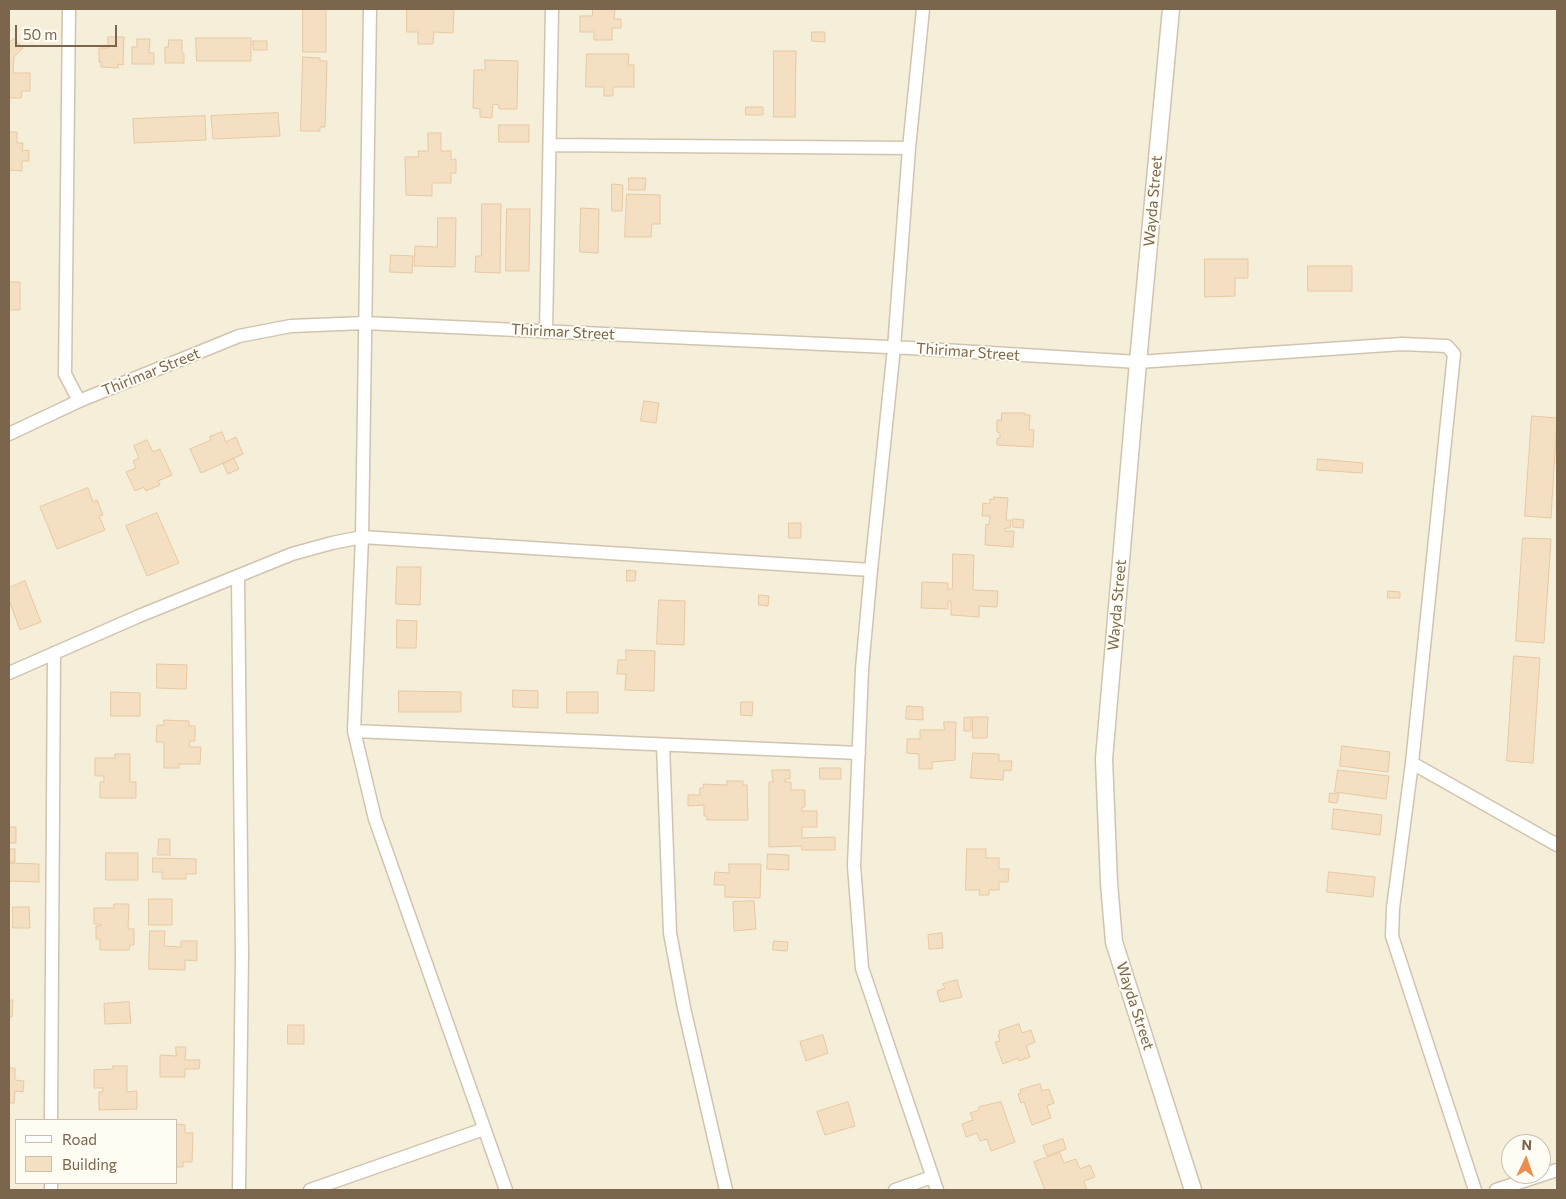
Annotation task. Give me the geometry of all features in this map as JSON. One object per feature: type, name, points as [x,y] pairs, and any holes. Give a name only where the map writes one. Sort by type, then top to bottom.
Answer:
[{"type":"street","points":[[69,9],[65,374],[79,401]]},
{"type":"street","points":[[370,9],[362,537],[354,731],[375,819],[506,1190]]},
{"type":"street","points":[[546,332],[552,9]]},
{"type":"street","points":[[923,9],[909,148],[894,348],[862,669],[854,866],[862,968],[937,1190]]},
{"type":"street","name":"Wayda Street","points":[[1171,9],[1104,759],[1109,883],[1114,942],[1193,1190]]},
{"type":"street","points":[[550,145],[909,148]]},
{"type":"street","name":"Thirimar Street","points":[[9,434],[79,401],[240,336],[291,326],[365,323],[910,348],[1138,362],[1402,344],[1447,346],[1454,354],[1412,763],[1393,908],[1392,936],[1475,1190]]},
{"type":"street","points":[[9,673],[139,616],[292,554],[362,537],[871,570]]},
{"type":"street","points":[[238,576],[242,954],[239,1190]]},
{"type":"street","points":[[51,1119],[54,653]]},
{"type":"street","points":[[354,731],[859,753]]},
{"type":"street","points":[[663,745],[670,933],[684,1008],[726,1190]]},
{"type":"street","points":[[1412,763],[1557,845]]},
{"type":"street","points":[[310,1190],[484,1129]]},
{"type":"street","points":[[1496,1190],[1557,1170]]},
{"type":"street","points":[[895,1190],[932,1177]]},
{"type":"shaded area","points":[[9,9],[1557,9],[1557,1190],[9,1190]]},
{"type":"building","points":[[303,9],[326,9],[326,52],[303,52]]},
{"type":"building","points":[[407,9],[454,9],[453,33],[434,32],[433,44],[418,44],[418,32],[407,32]]},
{"type":"building","points":[[593,9],[615,9],[614,19],[621,19],[621,28],[612,28],[612,40],[594,40],[594,32],[580,32],[580,16],[592,16]]},
{"type":"building","points":[[812,32],[825,32],[825,42],[812,41]]},
{"type":"building","points":[[108,37],[124,37],[123,65],[118,64],[118,68],[101,67],[101,62],[99,62],[99,48],[108,48]]},
{"type":"building","points":[[196,38],[251,38],[251,61],[197,61]]},
{"type":"building","points":[[14,39],[23,48],[14,57],[13,73],[30,73],[30,91],[22,91],[21,98],[9,98],[9,43]]},
{"type":"building","points":[[137,39],[150,39],[149,53],[154,53],[154,64],[132,64],[132,47],[137,47]]},
{"type":"building","points":[[169,40],[182,40],[184,63],[165,63],[165,47],[168,47]]},
{"type":"building","points":[[253,41],[267,41],[267,50],[254,50]]},
{"type":"building","points":[[774,51],[796,51],[795,117],[774,117]]},
{"type":"building","points":[[587,54],[629,54],[628,65],[634,65],[634,87],[613,87],[613,96],[604,96],[604,87],[586,87]]},
{"type":"building","points":[[303,57],[320,58],[320,61],[327,61],[325,127],[320,127],[320,131],[301,131]]},
{"type":"building","points":[[485,60],[518,61],[517,109],[499,109],[499,105],[493,104],[492,118],[480,117],[480,109],[473,108],[474,70],[485,70]]},
{"type":"building","points":[[746,107],[763,107],[763,115],[746,115]]},
{"type":"building","points":[[278,113],[280,136],[213,139],[211,116]]},
{"type":"building","points":[[205,116],[206,140],[134,143],[133,119]]},
{"type":"building","points":[[499,125],[529,125],[529,142],[499,142]]},
{"type":"building","points":[[9,132],[17,132],[17,143],[23,143],[22,151],[29,150],[29,161],[22,161],[22,171],[9,170]]},
{"type":"building","points":[[428,133],[441,133],[441,151],[451,151],[451,160],[456,159],[456,173],[451,173],[451,183],[432,183],[432,196],[406,195],[405,157],[419,157],[418,151],[428,151]]},
{"type":"building","points":[[629,178],[646,178],[645,190],[629,190]]},
{"type":"building","points":[[612,184],[623,185],[622,211],[612,211]]},
{"type":"building","points":[[627,194],[660,195],[660,224],[652,224],[651,237],[625,237]]},
{"type":"building","points":[[482,204],[501,204],[500,273],[475,272],[476,256],[481,256]]},
{"type":"building","points":[[581,208],[599,209],[598,253],[580,252]]},
{"type":"building","points":[[507,209],[530,209],[529,271],[506,271]]},
{"type":"building","points":[[438,218],[456,218],[455,267],[414,266],[415,246],[437,247]]},
{"type":"building","points":[[391,255],[413,256],[412,273],[390,272]]},
{"type":"building","points":[[1205,259],[1248,259],[1248,278],[1235,278],[1235,296],[1205,297]]},
{"type":"building","points":[[1308,266],[1352,266],[1352,291],[1308,291]]},
{"type":"building","points":[[9,282],[20,282],[20,310],[9,310]]},
{"type":"building","points":[[644,401],[659,403],[656,423],[641,421]]},
{"type":"building","points":[[1002,413],[1025,413],[1025,415],[1030,415],[1029,430],[1034,430],[1033,447],[997,445],[997,438],[1000,438],[1000,433],[997,432],[997,420],[1001,420]]},
{"type":"building","points":[[1532,416],[1557,418],[1551,518],[1525,516]]},
{"type":"building","points":[[222,432],[226,442],[236,437],[243,454],[201,473],[190,449],[211,440],[210,437]]},
{"type":"building","points":[[147,440],[153,452],[160,449],[172,475],[158,481],[160,485],[146,491],[144,487],[135,491],[126,472],[136,468],[133,461],[139,458],[134,446]]},
{"type":"building","points":[[234,459],[239,469],[228,474],[223,464]]},
{"type":"building","points":[[1318,459],[1363,463],[1362,473],[1317,470]]},
{"type":"building","points":[[88,488],[93,502],[97,500],[103,515],[99,516],[105,530],[57,549],[40,507]]},
{"type":"building","points":[[994,497],[1008,498],[1006,520],[1011,520],[1010,528],[1005,528],[1005,531],[1014,531],[1013,547],[985,545],[986,524],[989,525],[990,516],[982,516],[983,503],[990,504],[990,499],[994,499]]},
{"type":"building","points":[[157,513],[179,563],[147,576],[126,526]]},
{"type":"building","points":[[1013,519],[1024,520],[1023,528],[1013,527]]},
{"type":"building","points":[[789,523],[801,523],[801,538],[789,538]]},
{"type":"building","points":[[1523,538],[1551,539],[1544,643],[1516,641]]},
{"type":"building","points":[[953,554],[974,555],[973,590],[998,591],[997,607],[979,606],[979,617],[951,615],[951,601],[948,601],[948,609],[921,608],[922,582],[948,583],[948,589],[952,589]]},
{"type":"building","points":[[397,567],[421,567],[420,605],[396,604]]},
{"type":"building","points":[[627,570],[636,571],[635,581],[627,581]]},
{"type":"building","points":[[25,581],[41,622],[20,630],[9,600],[9,588]]},
{"type":"building","points":[[1388,591],[1400,592],[1400,598],[1388,598]]},
{"type":"building","points":[[759,595],[769,596],[768,606],[759,605]]},
{"type":"building","points":[[659,600],[685,601],[684,645],[657,644]]},
{"type":"building","points":[[397,620],[417,621],[416,648],[397,648]]},
{"type":"building","points":[[626,650],[655,651],[654,691],[625,690],[626,674],[617,674],[618,660],[626,660]]},
{"type":"building","points":[[1514,656],[1540,658],[1533,763],[1507,761]]},
{"type":"building","points":[[157,664],[187,665],[186,689],[157,688]]},
{"type":"building","points":[[513,690],[538,691],[538,708],[513,707]]},
{"type":"building","points":[[399,691],[461,692],[461,712],[399,712]]},
{"type":"building","points":[[111,692],[140,693],[140,716],[111,716]]},
{"type":"building","points":[[567,692],[598,692],[598,713],[567,713]]},
{"type":"building","points":[[741,702],[753,702],[752,716],[741,715]]},
{"type":"building","points":[[907,706],[923,707],[923,720],[906,719]]},
{"type":"building","points":[[971,717],[971,731],[964,731],[964,718]]},
{"type":"building","points":[[973,717],[988,717],[987,738],[973,738]]},
{"type":"building","points":[[164,720],[189,721],[189,726],[195,726],[195,741],[190,741],[189,747],[201,747],[200,764],[179,764],[179,768],[164,768],[164,742],[156,742],[157,725],[164,725]]},
{"type":"building","points":[[944,722],[956,722],[955,760],[932,762],[932,769],[919,769],[919,754],[907,753],[907,739],[920,739],[920,730],[944,730]]},
{"type":"building","points":[[1342,746],[1390,752],[1388,772],[1340,766]]},
{"type":"building","points":[[973,753],[999,754],[999,761],[1012,761],[1011,771],[1004,770],[1003,780],[971,778]]},
{"type":"building","points":[[115,754],[130,754],[130,782],[136,782],[136,798],[100,798],[100,782],[104,782],[104,776],[95,776],[95,758],[115,758]]},
{"type":"building","points":[[820,768],[841,768],[841,779],[820,779]]},
{"type":"building","points":[[772,770],[790,770],[790,779],[785,779],[785,782],[791,782],[791,790],[805,790],[805,807],[802,807],[802,811],[817,811],[817,827],[802,827],[802,838],[835,837],[835,850],[802,850],[802,846],[769,847],[769,782],[773,782]]},
{"type":"building","points":[[1338,770],[1389,776],[1386,799],[1335,792]]},
{"type":"building","points":[[727,781],[743,781],[743,785],[747,785],[748,820],[707,820],[707,816],[704,816],[704,805],[688,806],[688,795],[700,795],[700,788],[704,788],[703,784],[727,785]]},
{"type":"building","points":[[1330,793],[1339,794],[1337,803],[1329,802]]},
{"type":"building","points":[[1334,809],[1382,815],[1380,835],[1332,829]]},
{"type":"building","points":[[9,827],[16,827],[16,843],[9,843]]},
{"type":"building","points":[[159,839],[170,839],[170,855],[158,855]]},
{"type":"building","points":[[9,849],[15,849],[15,862],[9,862]]},
{"type":"building","points":[[967,849],[986,849],[986,858],[999,858],[999,869],[1009,869],[1008,882],[999,882],[999,890],[989,890],[989,895],[979,895],[980,890],[966,890]]},
{"type":"building","points":[[106,853],[138,853],[138,880],[106,880]]},
{"type":"building","points":[[768,854],[789,855],[789,870],[767,869]]},
{"type":"building","points":[[153,858],[196,859],[196,874],[186,874],[186,879],[162,879],[162,872],[153,872]]},
{"type":"building","points":[[9,863],[39,864],[39,882],[9,881]]},
{"type":"building","points":[[729,864],[761,864],[760,898],[725,897],[725,885],[714,885],[715,872],[729,873]]},
{"type":"building","points":[[1329,872],[1375,877],[1373,897],[1327,892]]},
{"type":"building","points":[[149,899],[172,899],[172,925],[149,925]]},
{"type":"building","points":[[754,901],[756,929],[734,931],[733,902]]},
{"type":"building","points":[[114,904],[129,904],[128,929],[134,929],[134,945],[130,945],[129,950],[100,950],[100,939],[96,939],[96,926],[101,926],[101,924],[94,924],[94,908],[114,908]]},
{"type":"building","points":[[13,907],[29,907],[30,928],[13,928]]},
{"type":"building","points":[[150,931],[165,931],[164,946],[181,947],[181,941],[197,941],[197,961],[185,960],[185,970],[149,969]]},
{"type":"building","points":[[942,933],[943,948],[929,949],[928,935]]},
{"type":"building","points":[[774,941],[788,942],[787,951],[773,950]]},
{"type":"building","points":[[957,980],[962,997],[940,1002],[937,991],[945,988],[943,984]]},
{"type":"building","points":[[9,1000],[13,1000],[12,1017],[9,1017]]},
{"type":"building","points":[[129,1002],[131,1023],[105,1024],[104,1004]]},
{"type":"building","points":[[1019,1024],[1022,1033],[1031,1030],[1035,1042],[1026,1046],[1030,1057],[1019,1061],[1018,1058],[1003,1064],[995,1042],[1000,1041],[999,1031]]},
{"type":"building","points":[[288,1025],[304,1025],[304,1044],[288,1044]]},
{"type":"building","points":[[823,1035],[828,1053],[806,1061],[800,1042]]},
{"type":"building","points":[[176,1047],[186,1047],[185,1060],[200,1060],[199,1069],[185,1069],[185,1077],[160,1077],[160,1055],[176,1056]]},
{"type":"building","points":[[113,1066],[127,1066],[127,1092],[137,1091],[137,1109],[99,1110],[99,1092],[103,1092],[103,1088],[94,1088],[94,1070],[113,1069]]},
{"type":"building","points":[[9,1068],[15,1068],[15,1080],[24,1081],[23,1092],[15,1091],[14,1103],[9,1103]]},
{"type":"building","points":[[1040,1084],[1042,1091],[1049,1089],[1054,1103],[1047,1106],[1051,1118],[1032,1125],[1024,1102],[1021,1103],[1018,1094],[1021,1093],[1020,1090]]},
{"type":"building","points":[[848,1102],[855,1126],[825,1135],[817,1112]]},
{"type":"building","points":[[1001,1102],[1015,1142],[991,1151],[987,1139],[980,1141],[977,1133],[966,1137],[962,1124],[973,1120],[970,1113],[979,1110],[979,1107]]},
{"type":"building","points":[[178,1124],[185,1125],[185,1133],[193,1133],[192,1162],[183,1162],[183,1167],[178,1167]]},
{"type":"building","points":[[1063,1139],[1066,1149],[1047,1156],[1043,1146]]},
{"type":"building","points":[[1060,1153],[1064,1163],[1076,1159],[1080,1169],[1090,1165],[1095,1177],[1084,1181],[1087,1190],[1045,1190],[1034,1162]]}]
